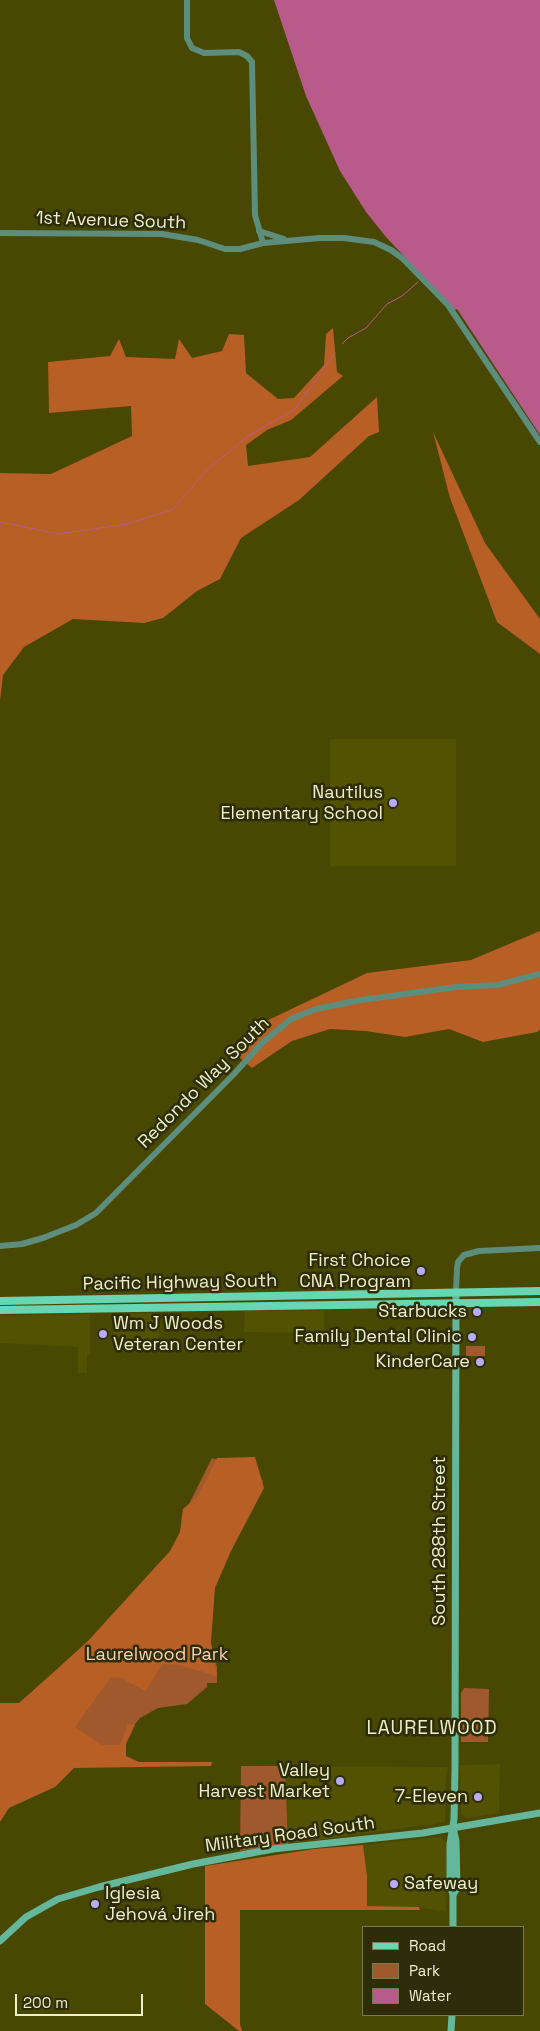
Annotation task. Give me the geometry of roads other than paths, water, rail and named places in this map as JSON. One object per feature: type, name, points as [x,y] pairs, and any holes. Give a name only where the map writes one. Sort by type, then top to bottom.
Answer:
[{"type":"main road","name":"Pacific Highway South","points":[[0,1301],[540,1291]]},
{"type":"main road","name":"South 288th Street","points":[[453,1926],[450,1844],[453,1829],[456,1292]]},
{"type":"main road","points":[[186,1307],[186,1304],[190,1302],[219,1302],[243,1297]]},
{"type":"main road","points":[[115,1308],[143,1303],[172,1303],[176,1298]]},
{"type":"main road","name":"Pacific Highway South","points":[[0,1310],[540,1302]]},
{"type":"main road","name":"Military Road South","points":[[0,1941],[26,1917],[50,1902],[129,1879],[264,1850],[453,1829],[540,1813]]},
{"type":"main road","points":[[452,2016],[452,2031]]},
{"type":"street","points":[[186,0],[187,38],[192,48],[204,53],[240,52],[252,62],[255,215],[263,243]]},
{"type":"street","points":[[259,231],[287,240]]},
{"type":"street","name":"1st Avenue South","points":[[0,234],[162,234],[198,240],[225,249],[240,249],[263,243],[287,240],[327,238],[368,240],[383,245],[402,258],[448,305],[540,442]]},
{"type":"street","name":"Redondo Way South","points":[[0,1246],[22,1244],[44,1238],[76,1225],[96,1213],[233,1075],[262,1043],[291,1019],[316,1009],[361,1000],[456,987],[498,985],[540,974]]},
{"type":"street","name":"South 288th Street","points":[[456,1292],[458,1262],[464,1255],[479,1251],[540,1248]]},
{"type":"water","points":[[274,0],[540,0],[540,435],[457,309],[455,310],[386,237],[366,212],[340,171],[306,96]]},
{"type":"waterway","points":[[342,344],[348,338],[366,328],[387,304],[402,296],[418,282]]},
{"type":"waterway","points":[[0,522],[59,534],[127,524],[172,510],[207,470],[248,436],[294,410],[335,353]]},
{"type":"place","name":"Nautilus Elementary School","points":[[393,803]]},
{"type":"place","name":"First Choice CNA Program","points":[[421,1271]]},
{"type":"place","name":"Starbucks","points":[[477,1312]]},
{"type":"place","name":"Wm J Woods Veteran Center","points":[[103,1334]]},
{"type":"place","name":"Family Dental Clinic","points":[[472,1337]]},
{"type":"place","name":"KinderCare","points":[[480,1362]]},
{"type":"place","name":"Valley Harvest Market","points":[[340,1781]]},
{"type":"place","name":"7-Eleven","points":[[478,1797]]},
{"type":"place","name":"Safeway","points":[[394,1884]]},
{"type":"place","name":"Iglesia Jehová Jireh","points":[[95,1904]]},
{"type":"district","name":"LAURELWOOD","points":[[432,1729]]},
{"type":"park label","name":"Laurelwood Park","points":[[157,1655]]}]
